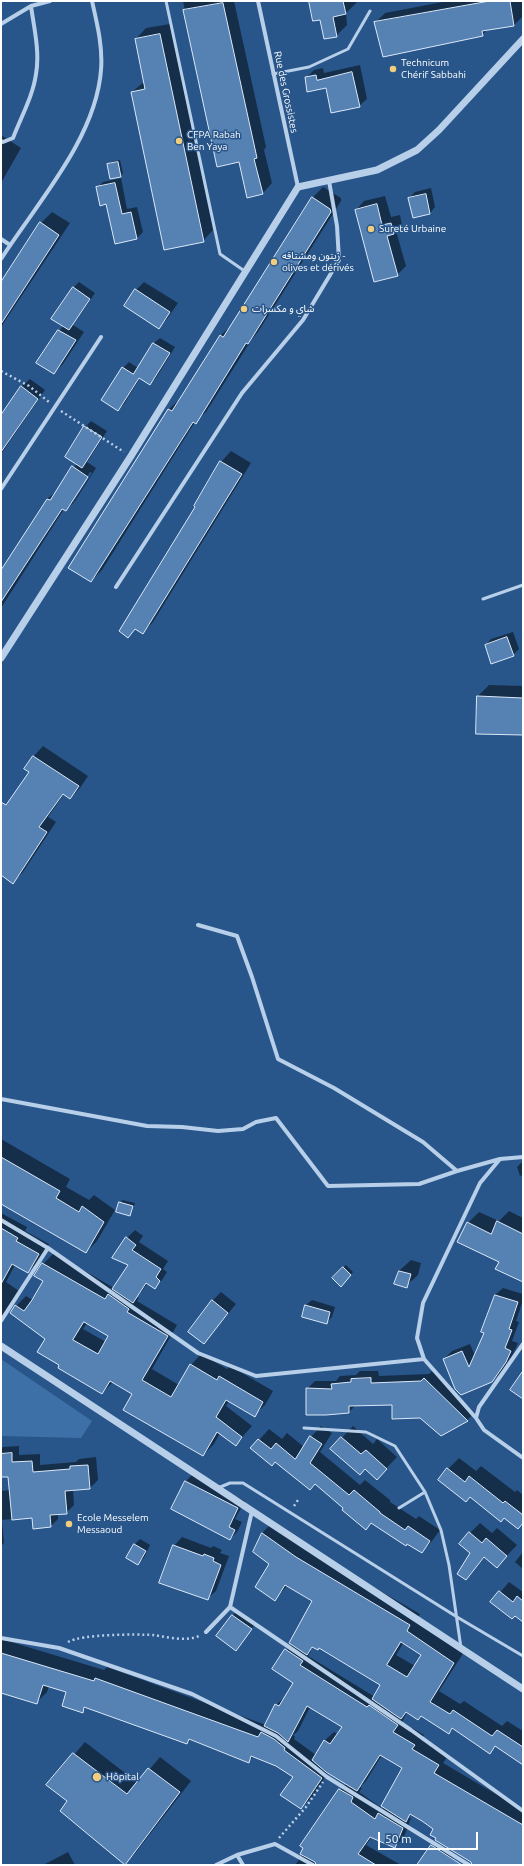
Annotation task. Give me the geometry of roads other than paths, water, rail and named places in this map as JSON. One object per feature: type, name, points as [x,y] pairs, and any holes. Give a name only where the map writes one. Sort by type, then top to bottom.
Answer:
[{"type":"street","points":[[1,24],[31,6],[50,1]]},
{"type":"street","points":[[1,259],[78,145],[93,109],[101,70],[99,33],[92,1]]},
{"type":"street","name":"Rue des Grossistes","points":[[258,1],[298,187]]},
{"type":"street","points":[[1,141],[3,142],[13,138],[28,101],[36,74],[37,48],[31,6]]},
{"type":"street","points":[[1,658],[130,456],[298,187],[377,170],[417,150],[439,130],[523,39]]},
{"type":"street","points":[[116,587],[242,393],[303,320],[339,260],[337,226],[329,181]]},
{"type":"street","points":[[1,240],[10,245]]},
{"type":"street","points":[[1,489],[101,337]]},
{"type":"street","points":[[198,925],[237,936],[252,977],[278,1059],[334,1088],[423,1142],[457,1171]]},
{"type":"street","points":[[1,1098],[147,1126],[182,1127],[218,1131],[243,1129],[256,1122],[276,1118],[328,1186],[419,1184],[457,1171],[500,1159],[523,1157]]},
{"type":"street","points":[[500,1159],[480,1183],[423,1303],[417,1338],[424,1359],[476,1418],[484,1430],[523,1458]]},
{"type":"street","points":[[1,1220],[48,1248],[198,1352],[256,1376],[424,1359]]},
{"type":"street","points":[[1,1321],[48,1248]]},
{"type":"street","points":[[476,1418],[478,1407],[523,1344]]},
{"type":"street","points":[[1,1346],[523,1689]]},
{"type":"street","points":[[206,1632],[230,1607],[252,1510]]},
{"type":"street","points":[[230,1607],[411,1730],[523,1811]]},
{"type":"street","points":[[1,1638],[59,1648],[192,1694],[276,1736],[326,1777],[469,1865]]},
{"type":"street","points":[[216,1865],[237,1854],[275,1844],[313,1865]]},
{"type":"street","points":[[237,1854],[243,1865]]},
{"type":"lane","points":[[166,1],[220,254],[246,272]]},
{"type":"lane","points":[[273,74],[309,67],[348,49],[370,11]]},
{"type":"lane","points":[[483,599],[523,585]]},
{"type":"lane","points":[[304,1428],[366,1432],[396,1446],[425,1492],[440,1530],[449,1565],[461,1648]]},
{"type":"lane","points":[[218,1488],[230,1483],[243,1483],[457,1617],[523,1656]]},
{"type":"lane","points":[[399,1508],[425,1492]]},
{"type":"place","name":"Technicum Chérif Sabbahi","points":[[393,69]]},
{"type":"place","name":"CFPA Rabah Ben Yaya","points":[[179,141]]},
{"type":"place","name":"Sureté Urbaine","points":[[371,229]]},
{"type":"place","name":"زيتون ومشتاقه - olives et dérivés","points":[[274,262]]},
{"type":"place","name":"شاي و مكسرات","points":[[244,309]]},
{"type":"place","name":"Ecole Messelem Messaoud","points":[[69,1524]]},
{"type":"place","name":"Hôpital","points":[[97,1777]]}]
